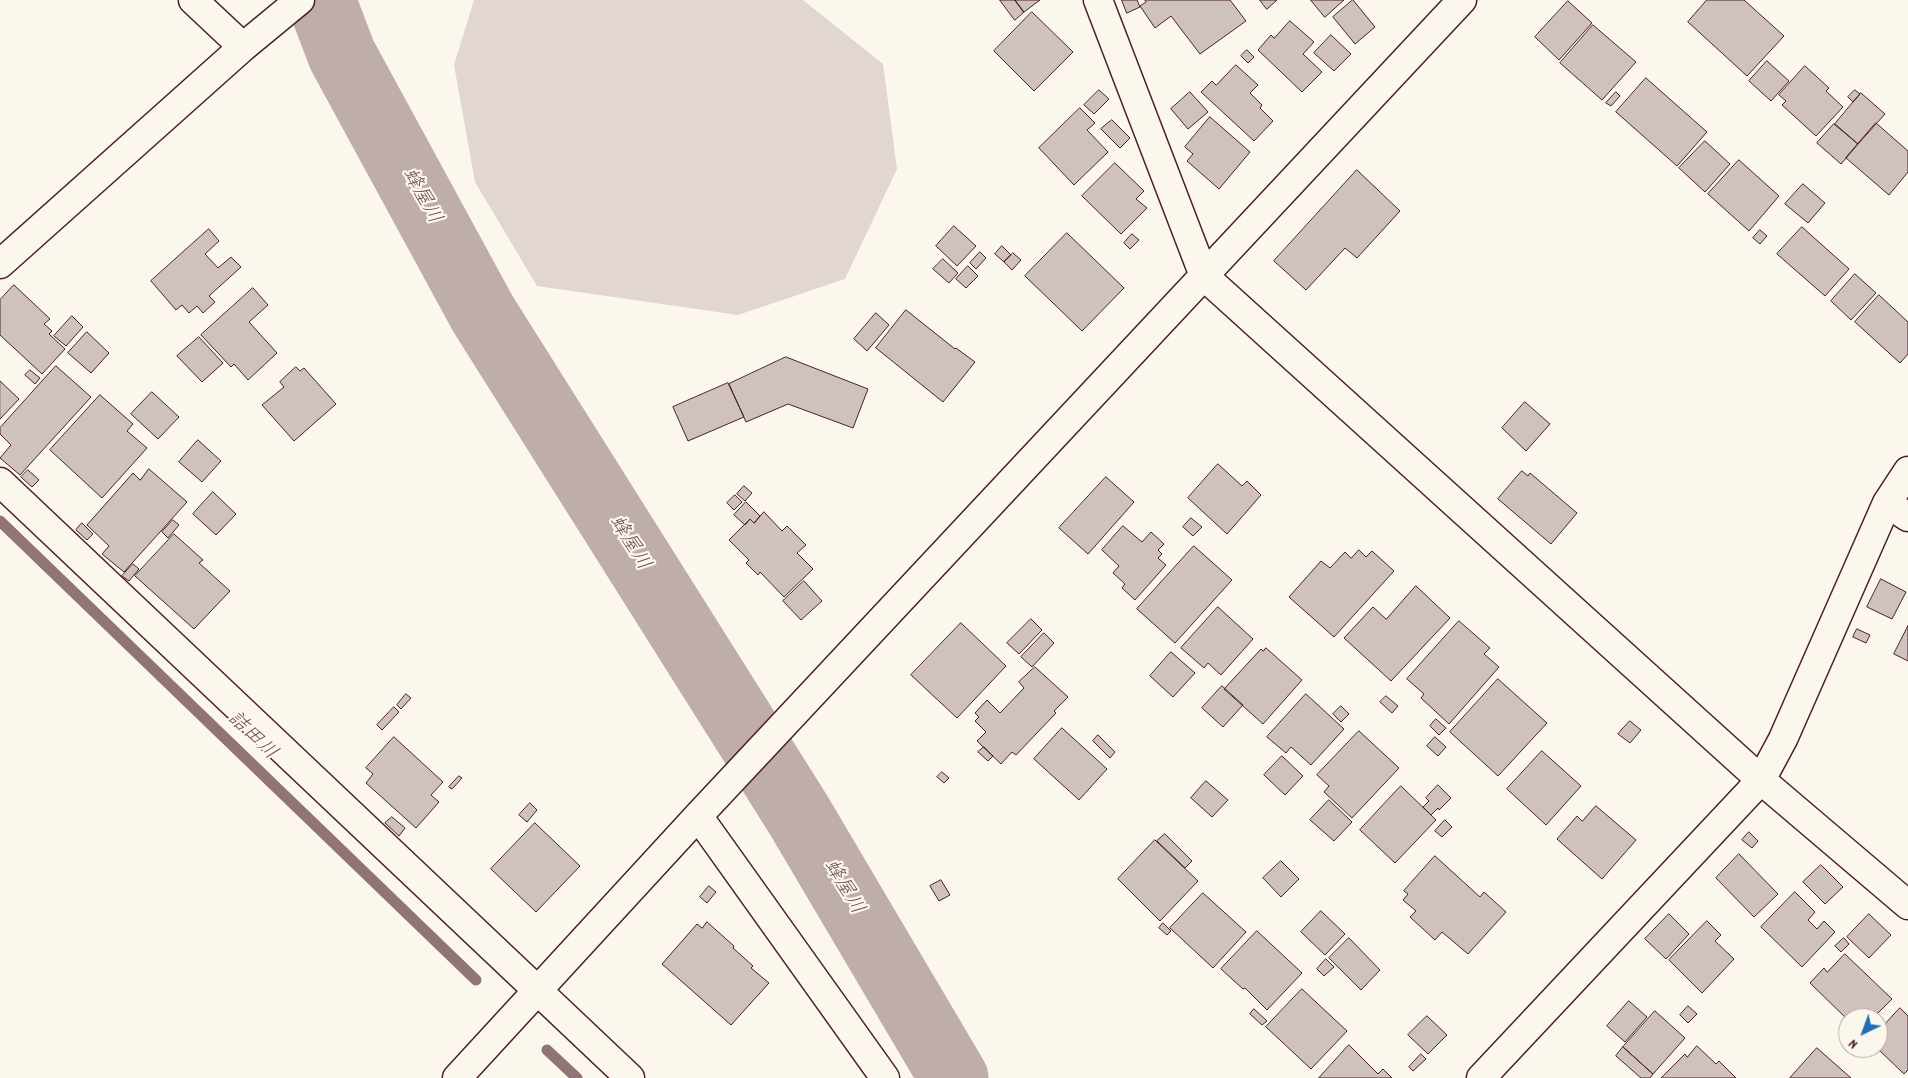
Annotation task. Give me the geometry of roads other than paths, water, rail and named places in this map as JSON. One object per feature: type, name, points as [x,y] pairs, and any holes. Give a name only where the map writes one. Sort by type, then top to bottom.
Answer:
[{"type":"street","points":[[193,0],[243,47]]},
{"type":"street","points":[[0,264],[243,47],[300,0]]},
{"type":"street","points":[[1098,0],[1204,276],[1761,780],[1908,905]]},
{"type":"street","points":[[457,1078],[707,807],[1462,0]]},
{"type":"street","points":[[1481,1078],[1761,780],[1898,510],[1908,471]]},
{"type":"street","points":[[0,482],[630,1078]]},
{"type":"street","points":[[707,807],[885,1078]]},
{"type":"waterway","name":"蜂屋川","points":[[321,0],[342,55],[483,314],[798,814],[954,1078]]},
{"type":"waterway","name":"詰田川","points":[[0,521],[476,980]]},
{"type":"waterway","name":"詰田川","points":[[547,1050],[577,1078]]}]
